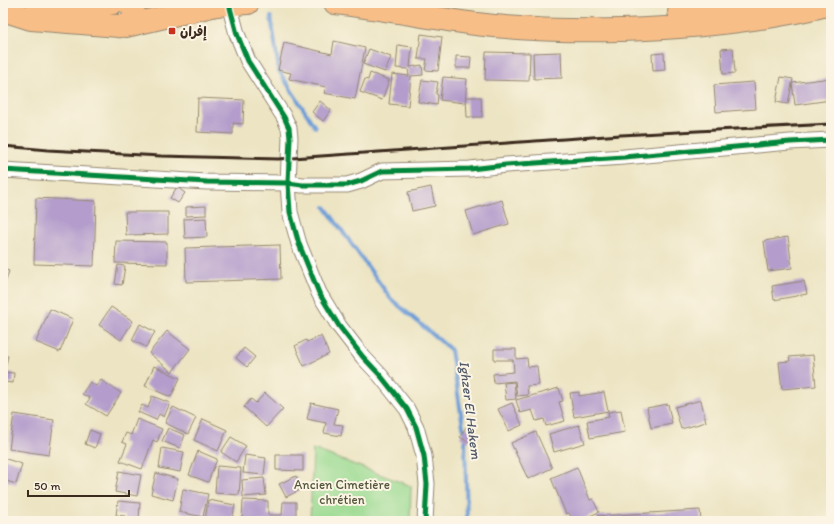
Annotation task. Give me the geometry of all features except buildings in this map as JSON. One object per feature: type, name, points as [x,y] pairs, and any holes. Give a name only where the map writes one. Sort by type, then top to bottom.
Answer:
[{"type":"main road","points":[[38,3],[78,6],[114,3]]},
{"type":"main road","points":[[114,3],[109,11],[110,18],[113,23],[123,26],[132,21],[134,14],[132,7],[128,3]]},
{"type":"main road","points":[[335,3],[476,24],[580,31],[649,29],[715,24],[764,18],[831,4]]},
{"type":"main road","points":[[439,3],[490,11],[593,16],[661,14],[759,3]]},
{"type":"main road","points":[[3,10],[31,19],[123,26],[226,4]]},
{"type":"street","points":[[226,4],[248,61],[284,117],[289,128],[288,183],[290,212],[299,244],[319,293],[338,326],[363,358],[380,375],[407,409],[416,427],[424,456],[427,484],[425,521]]},
{"type":"street","points":[[3,170],[139,178],[288,183],[302,185],[348,185],[361,181],[382,171],[470,169],[790,142],[831,140]]},
{"type":"green space","name":"Ancien Cimetière chrétien","points":[[313,449],[411,486],[410,521],[310,521]]},
{"type":"waterway","name":"Ighzer El Hakem","points":[[271,17],[279,71],[315,127]]},
{"type":"waterway","name":"Ighzer El Hakem","points":[[325,207],[391,299],[451,350],[465,439],[467,521]]},
{"type":"railway","points":[[3,146],[161,156],[278,159],[621,135],[831,124]]},
{"type":"cycle path","points":[[229,4],[237,34],[248,61],[284,117],[289,128],[288,183],[290,212],[299,244],[319,293],[339,326],[407,409],[416,427],[424,456],[427,484],[425,521]]},
{"type":"cycle path","points":[[3,170],[207,182],[347,185],[361,181],[382,171],[470,169],[790,142],[831,140]]},
{"type":"place","name":"إفران","points":[[172,31]]}]
